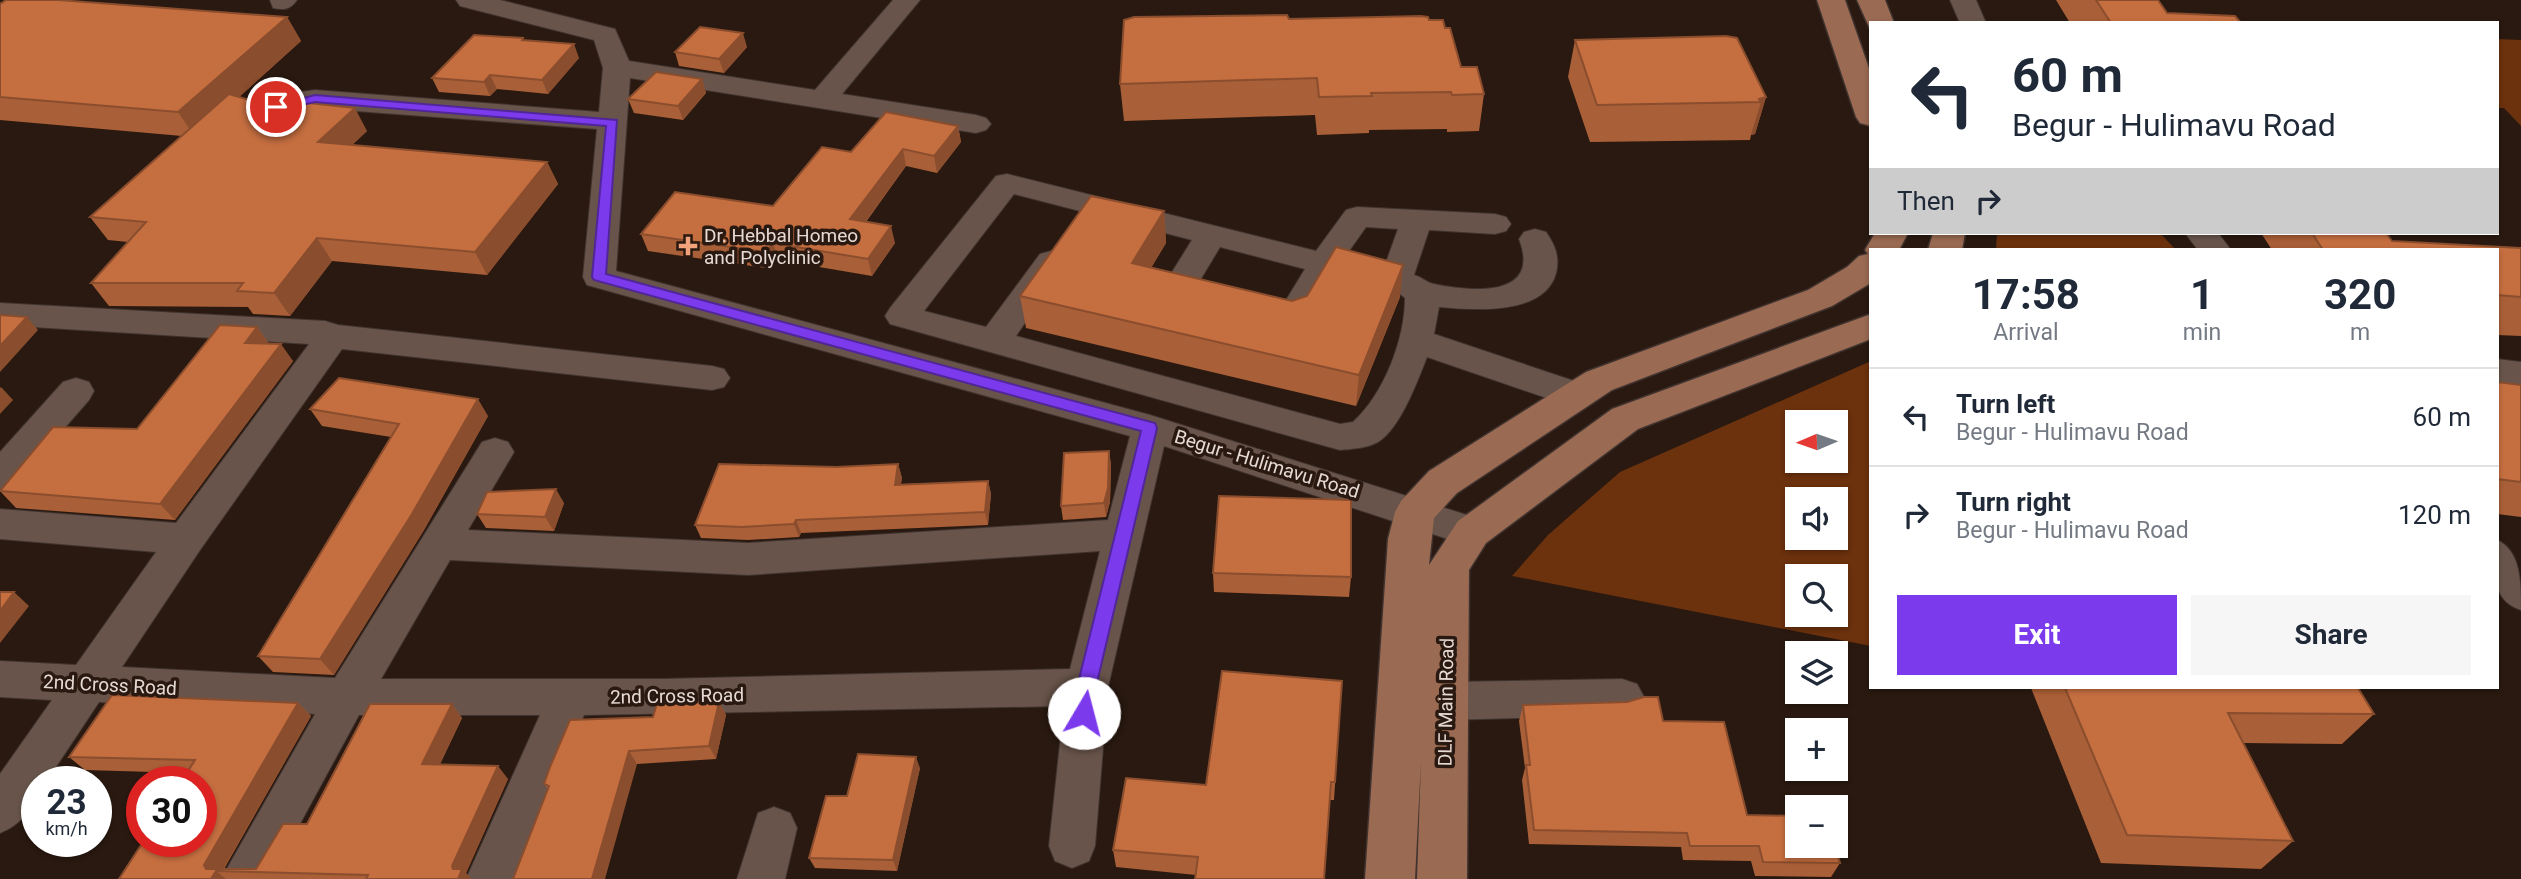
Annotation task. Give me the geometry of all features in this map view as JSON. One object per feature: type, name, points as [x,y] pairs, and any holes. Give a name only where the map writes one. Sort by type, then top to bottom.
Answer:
[{"type":"main road","points":[[1830,0],[1869,111]]},
{"type":"main road","points":[[1871,0],[1879,21]]},
{"type":"main road","points":[[1390,879],[1409,538],[1415,512],[1443,482],[1599,381],[1820,298],[1850,281],[1869,266]]},
{"type":"main road","points":[[1820,298],[1868,327]]},
{"type":"main road","name":"DLF Main Road","points":[[1442,879],[1448,568],[1472,532],[1625,419],[1868,327]]},
{"type":"street","name":"Begur - Hulimavu Road","points":[[469,0],[606,35],[617,68],[599,277],[1150,428],[1472,532]]},
{"type":"street","points":[[822,100],[907,0]]},
{"type":"street","points":[[1963,0],[1972,21]]},
{"type":"street","points":[[617,68],[976,124]]},
{"type":"street","points":[[263,112],[290,102],[315,99],[613,122]]},
{"type":"street","points":[[1417,220],[1409,288],[1424,308],[1411,352],[1378,421],[1365,433],[1340,437],[902,316],[1007,183],[1093,203],[1210,236],[1325,262],[1409,288],[1471,299],[1504,297],[1528,290],[1538,278],[1542,259],[1535,239]]},
{"type":"street","points":[[995,340],[1093,203]]},
{"type":"street","points":[[1210,236],[1176,293],[1292,318],[1325,262],[1357,217],[1495,224]]},
{"type":"street","points":[[0,314],[325,333],[329,336],[712,378]]},
{"type":"street","points":[[0,812],[186,539],[328,343],[329,336]]},
{"type":"street","points":[[1411,352],[1570,400]]},
{"type":"street","points":[[2499,372],[2521,373]]},
{"type":"street","points":[[0,477],[76,391]]},
{"type":"street","points":[[1072,846],[1087,687],[1150,428]]},
{"type":"street","points":[[245,879],[348,697],[495,452]]},
{"type":"street","points":[[0,524],[186,539]]},
{"type":"street","points":[[438,544],[748,559],[1124,534]]},
{"type":"street","points":[[2499,559],[2521,594]]},
{"type":"street","name":"2nd Cross Road","points":[[0,679],[348,697],[570,697],[1087,687]]},
{"type":"street","points":[[491,879],[570,697]]},
{"type":"street","points":[[1446,701],[1622,697]]},
{"type":"street","points":[[761,879],[774,828]]},
{"type":"shaded area","points":[[2499,39],[2521,40],[2521,126],[2504,108],[2499,108]]},
{"type":"shaded area","points":[[1997,235],[2162,235],[2174,248],[1996,248]]},
{"type":"shaded area","points":[[1869,362],[1869,646],[1512,576],[1548,535],[1620,472]]},
{"type":"building","points":[[6,0],[58,0],[287,17],[178,112],[0,97],[0,4]]},
{"type":"building","points":[[2096,0],[2158,0],[2167,13],[2235,16],[2239,21],[2110,21]]},
{"type":"building","points":[[1287,15],[1289,19],[1421,16],[1428,17],[1429,20],[1443,20],[1445,28],[1450,28],[1461,67],[1477,67],[1484,94],[1371,93],[1372,96],[1319,97],[1317,78],[1120,84],[1124,20],[1134,17]]},
{"type":"building","points":[[700,27],[743,33],[719,59],[675,52]]},
{"type":"building","points":[[474,35],[574,44],[542,80],[490,75],[484,82],[432,78]]},
{"type":"building","points":[[1726,36],[1737,38],[1766,97],[1759,99],[1761,102],[1597,105],[1575,40]]},
{"type":"building","points":[[656,72],[702,79],[678,106],[628,99]]},
{"type":"building","points":[[229,94],[246,99],[263,98],[355,108],[318,142],[547,162],[475,252],[317,238],[274,293],[237,291],[243,283],[91,283],[146,222],[90,217]]},
{"type":"building","points":[[886,112],[958,126],[934,156],[903,149],[850,219],[891,226],[868,259],[773,243],[766,252],[641,234],[675,192],[773,206],[822,147],[851,152]]},
{"type":"building","points":[[1091,196],[1164,211],[1132,263],[1292,301],[1307,296],[1336,247],[1403,265],[1359,375],[1020,296]]},
{"type":"building","points":[[2313,235],[2388,235],[2392,241],[2521,248],[2521,297],[2499,295],[2499,248],[2322,248]]},
{"type":"building","points":[[0,315],[27,317],[0,346]]},
{"type":"building","points":[[220,325],[257,327],[245,343],[281,344],[160,504],[0,491],[53,427],[137,429]]},
{"type":"building","points":[[339,378],[478,399],[412,514],[320,659],[258,656],[399,424],[310,409]]},
{"type":"building","points":[[2499,382],[2521,385],[2521,482],[2499,479]]},
{"type":"building","points":[[1109,451],[1108,488],[1104,503],[1061,506],[1064,453]]},
{"type":"building","points":[[719,464],[836,467],[898,464],[895,485],[988,481],[985,512],[796,520],[794,524],[742,527],[695,525]]},
{"type":"building","points":[[556,489],[545,517],[477,514],[487,492]]},
{"type":"building","points":[[1219,496],[1351,500],[1351,577],[1213,573]]},
{"type":"building","points":[[0,592],[14,592],[0,611]]},
{"type":"building","points":[[1222,671],[1342,681],[1335,782],[1331,782],[1324,879],[1195,879],[1198,857],[1113,850],[1126,778],[1206,785]]},
{"type":"building","points":[[2065,689],[2359,689],[2374,714],[2228,713],[2293,841],[2127,835]]},
{"type":"building","points":[[112,695],[298,703],[217,843],[217,766],[191,766],[195,760],[69,757]]},
{"type":"building","points":[[1644,697],[1658,697],[1663,721],[1724,722],[1747,815],[1785,816],[1785,858],[1839,858],[1840,863],[1763,862],[1759,846],[1690,846],[1687,833],[1534,830],[1526,765],[1530,765],[1523,705],[1627,702]]},
{"type":"building","points":[[719,702],[709,746],[629,751],[592,879],[513,879],[549,786],[544,784],[550,767],[570,720],[653,717],[657,703]]},
{"type":"building","points":[[370,704],[452,704],[422,764],[498,766],[452,866],[453,869],[462,869],[458,879],[366,879],[368,875],[216,871],[211,879],[119,879],[133,857],[209,857],[204,865],[206,869],[256,869],[283,824],[307,824]]},
{"type":"building","points":[[858,754],[916,757],[893,860],[809,858],[826,796],[847,796]]},
{"type":"place","name":"Dr. Hebbal Homeo and Polyclinic","points":[[688,246]]},
{"type":"route","points":[[276,107],[303,99],[315,99],[613,122],[599,277],[1150,428],[1087,687],[1084,713]]}]
